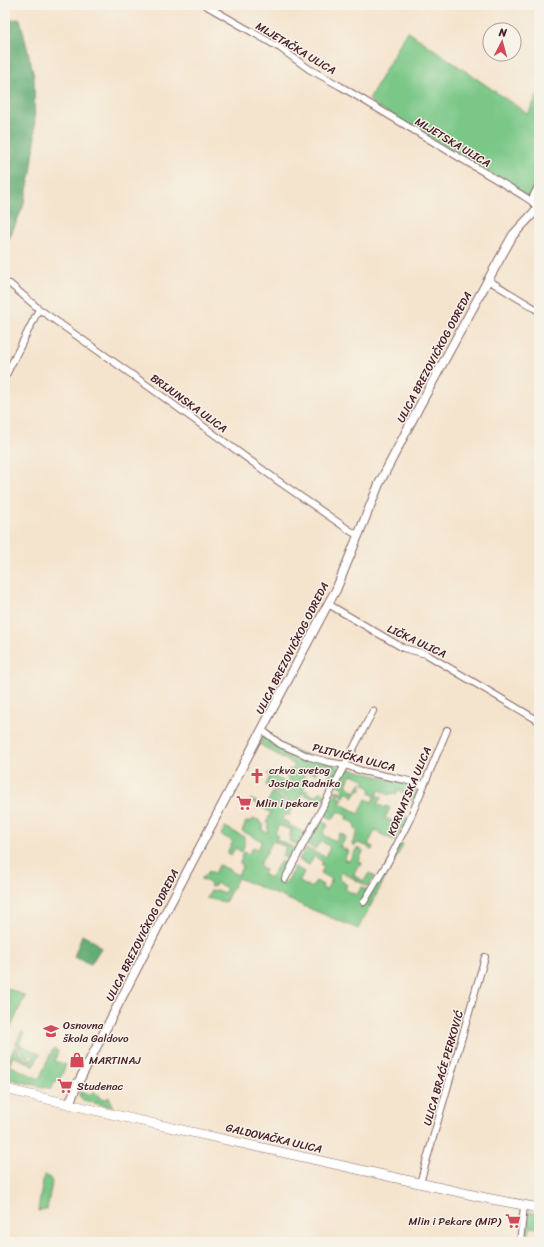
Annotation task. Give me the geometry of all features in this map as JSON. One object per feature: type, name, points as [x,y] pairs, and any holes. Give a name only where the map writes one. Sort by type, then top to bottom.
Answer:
[{"type":"main road","name":"ULICA BREZOVIČKOG ODREDA","points":[[69,1104],[78,1083],[160,923],[336,590],[379,484],[420,405],[488,280],[514,236],[538,207]]},
{"type":"main road","name":"GALDOVAČKA ULICA","points":[[5,1089],[118,1116],[524,1206],[539,1208]]},
{"type":"street","name":"MLJETAČKA ULICA","points":[[205,5],[280,48],[309,70],[319,74],[355,96]]},
{"type":"street","name":"MLJETSKA ULICA","points":[[355,96],[531,201],[538,207]]},
{"type":"street","points":[[531,201],[539,184]]},
{"type":"street","points":[[488,280],[539,311]]},
{"type":"street","name":"BRIJUNSKA ULICA","points":[[10,284],[39,309],[281,483],[358,535]]},
{"type":"street","points":[[5,377],[39,309]]},
{"type":"street","name":"LIČKA ULICA","points":[[328,604],[403,648],[426,654],[539,721]]},
{"type":"street","points":[[285,879],[373,711]]},
{"type":"street","name":"PLITVIČKA ULICA","points":[[262,730],[280,744],[328,763],[345,765],[362,771],[405,780],[423,786]]},
{"type":"street","name":"KORNATSKA ULICA","points":[[364,902],[388,862],[409,821],[447,730]]},
{"type":"street","name":"ULICA BRAĆE PERKOVIĆ","points":[[420,1183],[485,957]]},
{"type":"street","points":[[520,1242],[524,1206]]},
{"type":"green space","points":[[20,19],[34,76],[35,142],[31,173],[23,207],[5,248],[5,20]]},
{"type":"green space","points":[[407,31],[528,114],[539,92],[539,179],[529,197],[373,104],[369,99]]},
{"type":"green space","points":[[266,736],[270,739],[269,743],[284,752],[288,748],[339,767],[334,782],[328,779],[331,770],[321,765],[315,774],[311,772],[309,774],[309,771],[304,768],[301,773],[305,775],[303,779],[307,781],[303,789],[316,797],[320,791],[327,794],[322,804],[302,793],[295,805],[266,785],[270,776],[267,774],[269,773],[286,783],[289,778],[285,776],[295,765],[259,744],[262,737]]},
{"type":"green space","points":[[347,769],[418,787],[418,792],[414,802],[408,799],[409,795],[398,790],[396,795],[390,793],[389,795],[379,790],[376,795],[382,797],[377,804],[385,808],[386,806],[390,808],[385,818],[397,823],[401,814],[408,817],[395,841],[375,831],[368,844],[373,847],[372,850],[369,849],[369,847],[358,843],[355,846],[352,844],[358,831],[355,829],[355,823],[346,819],[347,816],[338,811],[333,819],[322,814],[333,794],[343,799],[340,803],[359,814],[366,799],[372,802],[375,796],[370,793],[371,789],[365,785],[365,780],[355,775],[350,776],[346,785],[356,792],[360,783],[362,783],[361,790],[357,790],[354,797],[346,792],[344,797],[335,792],[336,790],[342,792],[343,788],[337,785]]},
{"type":"green space","points":[[273,792],[293,807],[289,816],[285,814],[282,819],[289,823],[288,825],[306,834],[300,846],[289,841],[291,830],[279,825],[275,833],[278,836],[276,839],[298,850],[292,861],[282,856],[286,847],[273,841],[259,866],[265,870],[263,874],[270,878],[281,861],[290,865],[282,879],[286,883],[295,867],[304,872],[299,882],[312,888],[316,881],[323,885],[322,888],[326,890],[332,879],[321,873],[324,867],[321,865],[323,862],[314,856],[309,865],[299,860],[305,848],[326,857],[330,847],[321,841],[315,849],[307,845],[319,820],[328,825],[323,833],[327,837],[336,841],[340,833],[346,837],[341,846],[339,846],[348,851],[344,860],[349,861],[357,848],[363,851],[359,861],[362,863],[361,866],[358,866],[353,875],[364,881],[369,873],[375,876],[368,887],[342,872],[339,878],[347,885],[345,889],[356,895],[362,887],[367,890],[362,899],[366,901],[400,843],[403,845],[358,929],[238,878],[225,902],[206,898],[211,891],[216,890],[224,893],[227,888],[216,883],[215,886],[211,887],[210,883],[201,879],[209,871],[215,873],[219,865],[238,875],[243,865],[240,863],[243,853],[249,854],[253,847],[258,849],[262,841],[242,831],[246,822],[251,822],[253,819],[259,820],[259,822],[264,825],[262,830],[267,833],[269,824],[266,822],[271,813],[250,800],[251,799],[265,807]]},
{"type":"green space","points":[[225,827],[244,837],[242,852],[235,848],[231,855],[227,853],[233,841],[221,835]]},
{"type":"green space","points":[[82,935],[95,942],[101,948],[91,964],[74,957]]},
{"type":"green space","points":[[5,987],[25,996],[8,1034],[5,1032]]},
{"type":"green space","points":[[21,1032],[24,1033],[19,1044],[40,1054],[34,1065],[30,1064],[27,1059],[33,1059],[34,1056],[31,1054],[29,1057],[26,1057],[16,1044]]},
{"type":"green space","points":[[15,1046],[28,1063],[13,1056],[9,1065],[39,1079],[53,1049],[58,1051],[55,1061],[66,1065],[58,1083],[54,1082],[52,1089],[5,1078],[5,1068]]},
{"type":"green space","points":[[80,1092],[89,1094],[95,1092],[100,1098],[106,1099],[109,1097],[113,1105],[112,1107],[82,1100],[79,1095]]},
{"type":"green space","points":[[44,1175],[49,1177],[52,1182],[47,1209],[38,1211]]},
{"type":"green space","points":[[530,1212],[539,1214],[539,1228],[530,1227],[529,1234],[525,1234],[526,1224],[530,1225],[530,1223],[526,1220]]},
{"type":"place","name":"crkva svetog Josipa Radnika","points":[[257,776]]},
{"type":"place","name":"Mlin i pekare","points":[[244,803]]},
{"type":"place","name":"Osnovna škola Galdovo","points":[[51,1031]]},
{"type":"place","name":"MARTINAJ","points":[[77,1060]]},
{"type":"place","name":"Studenac","points":[[65,1086]]},
{"type":"place","name":"Mlin i Pekare (MiP)","points":[[513,1221]]}]
